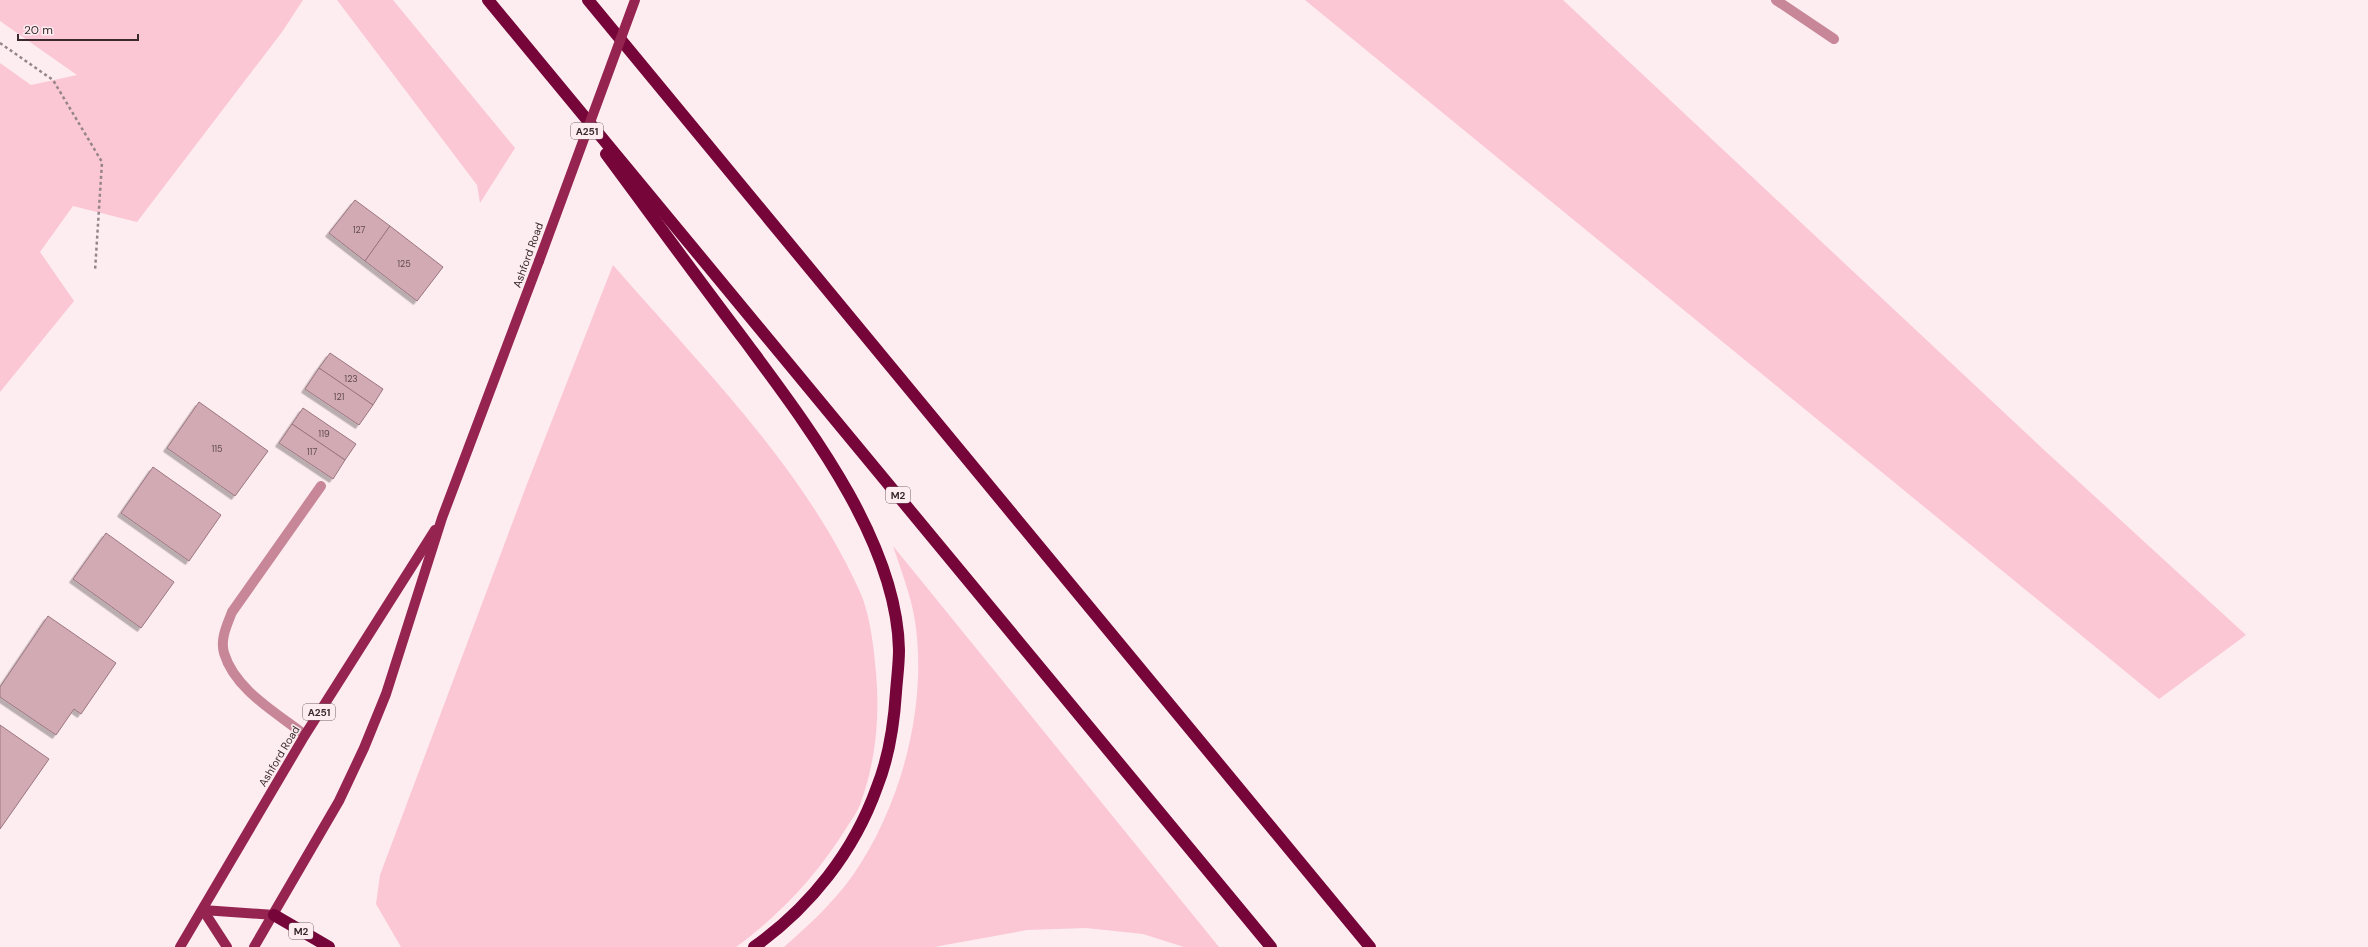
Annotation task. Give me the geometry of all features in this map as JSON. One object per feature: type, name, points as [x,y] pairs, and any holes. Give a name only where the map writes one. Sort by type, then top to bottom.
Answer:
[{"type":"highway","name":"M2","points":[[488,0],[1271,947]]},
{"type":"highway","points":[[588,0],[1370,947]]},
{"type":"highway","name":"M2","points":[[524,44],[807,425],[849,494],[872,542],[891,596],[899,648],[895,711],[885,766],[869,811],[840,861],[810,898],[770,936],[754,947]]},
{"type":"highway","name":"M2","points":[[274,915],[329,947]]},
{"type":"main road","name":"Ashford Road","points":[[254,947],[339,801],[364,748],[386,694],[442,518],[635,0]]},
{"type":"main road","name":"Ashford Road","points":[[180,947],[305,735],[442,518]]},
{"type":"main road","points":[[203,910],[274,915]]},
{"type":"main road","points":[[203,910],[227,947]]},
{"type":"lane","points":[[1776,0],[1834,39]]},
{"type":"lane","points":[[305,735],[259,700],[238,678],[224,653],[224,633],[232,612],[321,486]]},
{"type":"path","points":[[0,43],[53,80],[102,162],[94,271]]},
{"type":"shaded area","points":[[0,0],[303,0],[282,32],[137,222],[73,206],[40,252],[74,301],[0,392],[0,63],[31,85],[77,75],[0,21]]},
{"type":"shaded area","points":[[337,0],[393,0],[515,148],[480,203],[477,185]]},
{"type":"shaded area","points":[[1305,0],[1563,0],[2043,449],[2246,635],[2159,699]]},
{"type":"shaded area","points":[[613,265],[715,380],[781,461],[811,503],[837,547],[860,592],[871,631],[877,689],[876,738],[866,786],[855,815],[824,861],[783,907],[752,935],[736,947],[401,947],[376,904],[380,875],[527,484]]},
{"type":"shaded area","points":[[893,546],[1219,947],[1184,947],[1143,934],[1086,928],[1027,930],[934,947],[784,947],[812,922],[846,885],[853,875],[870,848],[885,818],[897,787],[907,754],[914,721],[918,687],[918,653],[915,621],[911,602]]},
{"type":"building","points":[[355,200],[390,226],[365,261],[329,233]]},
{"type":"building","points":[[390,226],[443,267],[417,301],[365,261]]},
{"type":"building","points":[[330,353],[383,389],[373,405],[319,368]]},
{"type":"building","points":[[319,368],[373,405],[359,425],[305,389]]},
{"type":"building","points":[[199,402],[268,451],[235,496],[167,448]]},
{"type":"building","points":[[303,408],[356,444],[345,460],[292,424]]},
{"type":"building","points":[[292,424],[345,460],[333,479],[279,443]]},
{"type":"building","points":[[153,467],[221,515],[189,561],[121,513]]},
{"type":"building","points":[[106,533],[174,582],[141,628],[73,579]]},
{"type":"building","points":[[48,616],[116,663],[81,714],[74,709],[56,735],[0,697],[0,687]]},
{"type":"building","points":[[0,725],[49,759],[0,829]]}]
